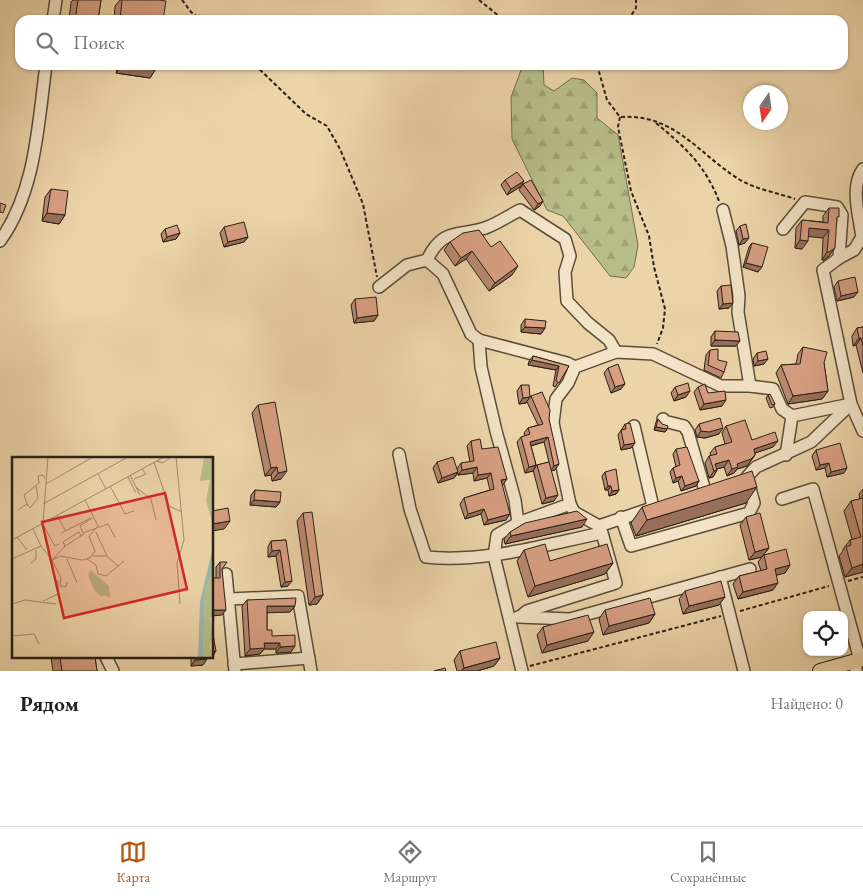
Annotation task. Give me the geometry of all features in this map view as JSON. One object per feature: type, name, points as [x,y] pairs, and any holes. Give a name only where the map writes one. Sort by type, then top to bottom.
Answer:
[{"type":"main road","points":[[820,671],[859,663]]},
{"type":"street","points":[[54,15],[56,0]]},
{"type":"street","points":[[0,241],[11,226],[26,188],[36,142],[45,70]]},
{"type":"street","points":[[863,169],[856,178],[862,237],[854,250],[823,270],[851,404],[863,431]]},
{"type":"street","points":[[783,229],[804,202],[837,207],[842,216],[839,258]]},
{"type":"street","points":[[427,260],[432,249],[452,233],[485,228],[520,210],[565,239],[570,256],[565,272],[567,301],[609,340],[616,352]]},
{"type":"street","points":[[723,210],[732,246],[739,296],[738,312],[750,386]]},
{"type":"street","points":[[379,287],[407,265],[427,260]]},
{"type":"street","points":[[427,260],[443,274],[471,334],[479,340],[567,363],[575,367]]},
{"type":"street","points":[[479,340],[482,367],[496,431],[516,500],[518,523]]},
{"type":"street","points":[[521,616],[526,611],[616,583],[601,529],[574,512],[570,504],[553,423],[556,398],[568,383],[575,367],[616,352],[653,354],[721,386],[750,386],[773,389],[782,409],[792,416],[851,404]]},
{"type":"street","points":[[621,518],[631,546],[750,513],[754,503],[743,478],[756,467],[811,442],[851,404]]},
{"type":"street","points":[[786,454],[792,416]]},
{"type":"street","points":[[663,419],[664,421],[684,426],[688,432],[705,491]]},
{"type":"street","points":[[399,454],[410,508],[426,557],[449,560],[494,556],[601,529],[621,518],[658,506],[634,426]]},
{"type":"street","points":[[782,499],[813,489],[859,663]]},
{"type":"street","points":[[522,670],[494,556],[498,534],[518,523],[570,504]]},
{"type":"street","points":[[509,618],[521,616],[570,619],[750,569]]},
{"type":"street","points":[[226,574],[230,599],[235,667],[309,658]]},
{"type":"street","points":[[720,577],[744,671]]},
{"type":"street","points":[[230,599],[298,596],[311,671]]},
{"type":"street","points":[[106,658],[113,671]]},
{"type":"path","points":[[182,0],[195,15]]},
{"type":"path","points":[[479,0],[498,15]]},
{"type":"path","points":[[631,15],[636,8],[636,0]]},
{"type":"path","points":[[260,70],[306,114],[327,126],[340,150],[363,204],[379,287]]},
{"type":"path","points":[[598,70],[607,100],[620,117],[618,127],[631,190],[649,236],[654,267],[665,309],[663,328],[653,354]]},
{"type":"path","points":[[620,117],[635,116],[652,120],[682,133],[738,179],[804,202]]},
{"type":"path","points":[[652,120],[690,152],[711,180],[723,210]]},
{"type":"path","points":[[522,670],[863,577]]},
{"type":"green space","points":[[521,70],[543,70],[544,85],[554,91],[572,78],[584,80],[597,93],[597,118],[618,135],[638,245],[634,267],[626,278],[610,276],[563,216],[547,210],[512,139],[511,97]]},
{"type":"building","points":[[78,0],[101,0],[99,15],[76,15]]},
{"type":"building","points":[[122,0],[166,1],[164,15],[120,15]]},
{"type":"building","points":[[517,172],[524,181],[511,189],[505,180]]},
{"type":"building","points":[[531,180],[543,201],[538,204],[523,184]]},
{"type":"building","points":[[51,189],[68,191],[65,215],[47,213]]},
{"type":"building","points":[[0,203],[6,205],[3,213],[0,212]]},
{"type":"building","points":[[829,208],[839,208],[839,217],[837,217],[835,248],[827,252],[829,230],[809,228],[808,241],[800,240],[802,220],[828,223]]},
{"type":"building","points":[[244,222],[248,237],[228,242],[224,227]]},
{"type":"building","points":[[746,224],[749,238],[743,239],[740,226]]},
{"type":"building","points":[[177,225],[180,233],[167,237],[165,229]]},
{"type":"building","points":[[479,230],[491,247],[500,241],[518,266],[495,283],[472,251],[461,258],[450,242],[463,233]]},
{"type":"building","points":[[752,243],[768,247],[762,267],[746,263]]},
{"type":"building","points":[[855,277],[858,292],[841,296],[838,281]]},
{"type":"building","points":[[731,285],[733,303],[723,304],[721,286]]},
{"type":"building","points":[[376,297],[378,315],[357,318],[355,299]]},
{"type":"building","points":[[525,319],[546,321],[545,328],[525,327]]},
{"type":"building","points":[[863,327],[863,346],[857,328]]},
{"type":"building","points":[[715,331],[738,332],[740,341],[715,340]]},
{"type":"building","points":[[803,347],[827,352],[824,363],[828,391],[793,396],[781,365],[800,364]]},
{"type":"building","points":[[718,349],[718,360],[727,362],[724,372],[708,365],[710,350]]},
{"type":"building","points":[[766,351],[768,359],[758,361],[757,353]]},
{"type":"building","points":[[533,356],[569,366],[559,383],[556,381],[559,366],[532,360]]},
{"type":"building","points":[[618,364],[625,384],[615,387],[608,368]]},
{"type":"building","points":[[688,383],[690,391],[678,395],[675,387]]},
{"type":"building","points":[[705,384],[708,393],[725,391],[726,400],[704,404],[698,387]]},
{"type":"building","points":[[521,385],[529,385],[530,397],[523,398]]},
{"type":"building","points":[[542,392],[550,410],[549,419],[559,464],[554,466],[548,437],[530,442],[536,465],[529,467],[521,437],[530,434],[528,428],[543,424],[531,396]]},
{"type":"building","points":[[770,394],[775,404],[772,405],[768,395]]},
{"type":"building","points":[[275,402],[287,471],[278,473],[277,467],[271,468],[258,405]]},
{"type":"building","points":[[720,418],[723,428],[709,432],[701,431],[699,424]]},
{"type":"building","points":[[658,419],[662,424],[668,426],[667,429],[656,427]]},
{"type":"building","points":[[745,420],[752,440],[775,432],[778,441],[754,449],[755,455],[751,459],[737,464],[738,467],[732,469],[729,460],[715,464],[717,470],[714,471],[709,456],[717,454],[715,447],[732,442],[726,426]]},
{"type":"building","points":[[630,423],[635,443],[624,445],[621,430],[626,429],[625,424]]},
{"type":"building","points":[[480,439],[482,449],[498,447],[507,479],[501,480],[510,514],[488,520],[484,509],[468,514],[464,498],[494,489],[491,473],[478,475],[477,467],[462,470],[461,463],[474,461],[471,441]]},
{"type":"building","points":[[840,443],[847,468],[831,472],[829,463],[820,465],[816,450]]},
{"type":"building","points":[[687,447],[699,481],[685,486],[682,476],[676,478],[673,468],[680,465],[676,449]]},
{"type":"building","points":[[453,457],[458,472],[442,478],[437,462]]},
{"type":"building","points":[[549,462],[558,495],[546,498],[537,465]]},
{"type":"building","points":[[616,469],[619,490],[612,491],[611,486],[608,486],[605,472]]},
{"type":"building","points":[[752,471],[757,487],[647,520],[642,507]]},
{"type":"building","points":[[255,490],[281,492],[280,502],[254,500]]},
{"type":"building","points":[[863,498],[863,564],[852,568],[846,547],[851,545],[850,540],[861,537],[851,501]]},
{"type":"building","points":[[228,508],[230,521],[214,524],[214,511]]},
{"type":"building","points":[[577,511],[587,519],[511,536],[510,532],[525,523]]},
{"type":"building","points":[[312,512],[323,595],[315,597],[303,513]]},
{"type":"building","points":[[760,513],[769,548],[755,552],[746,517]]},
{"type":"building","points":[[286,540],[292,581],[285,582],[280,550],[272,551],[271,541]]},
{"type":"building","points":[[545,544],[550,561],[607,544],[613,563],[535,586],[524,550]]},
{"type":"building","points":[[786,549],[790,565],[775,569],[778,583],[743,592],[739,576],[767,569],[764,555]]},
{"type":"building","points":[[220,562],[227,562],[222,569],[226,610],[214,610],[214,578],[220,578]]},
{"type":"building","points":[[721,581],[725,597],[689,606],[685,591]]},
{"type":"building","points":[[296,598],[295,606],[267,606],[267,630],[272,630],[272,636],[295,635],[295,646],[280,647],[280,643],[264,643],[265,648],[250,649],[247,600]]},
{"type":"building","points":[[650,598],[655,614],[609,626],[605,610]]},
{"type":"building","points":[[588,615],[594,632],[547,645],[543,627]]},
{"type":"building","points":[[496,642],[500,658],[464,668],[460,651]]},
{"type":"building","points":[[60,658],[95,658],[97,671],[62,671]]},
{"type":"building","points":[[195,658],[207,658],[207,659],[195,660]]},
{"type":"building","points":[[445,668],[446,671],[434,671]]}]
